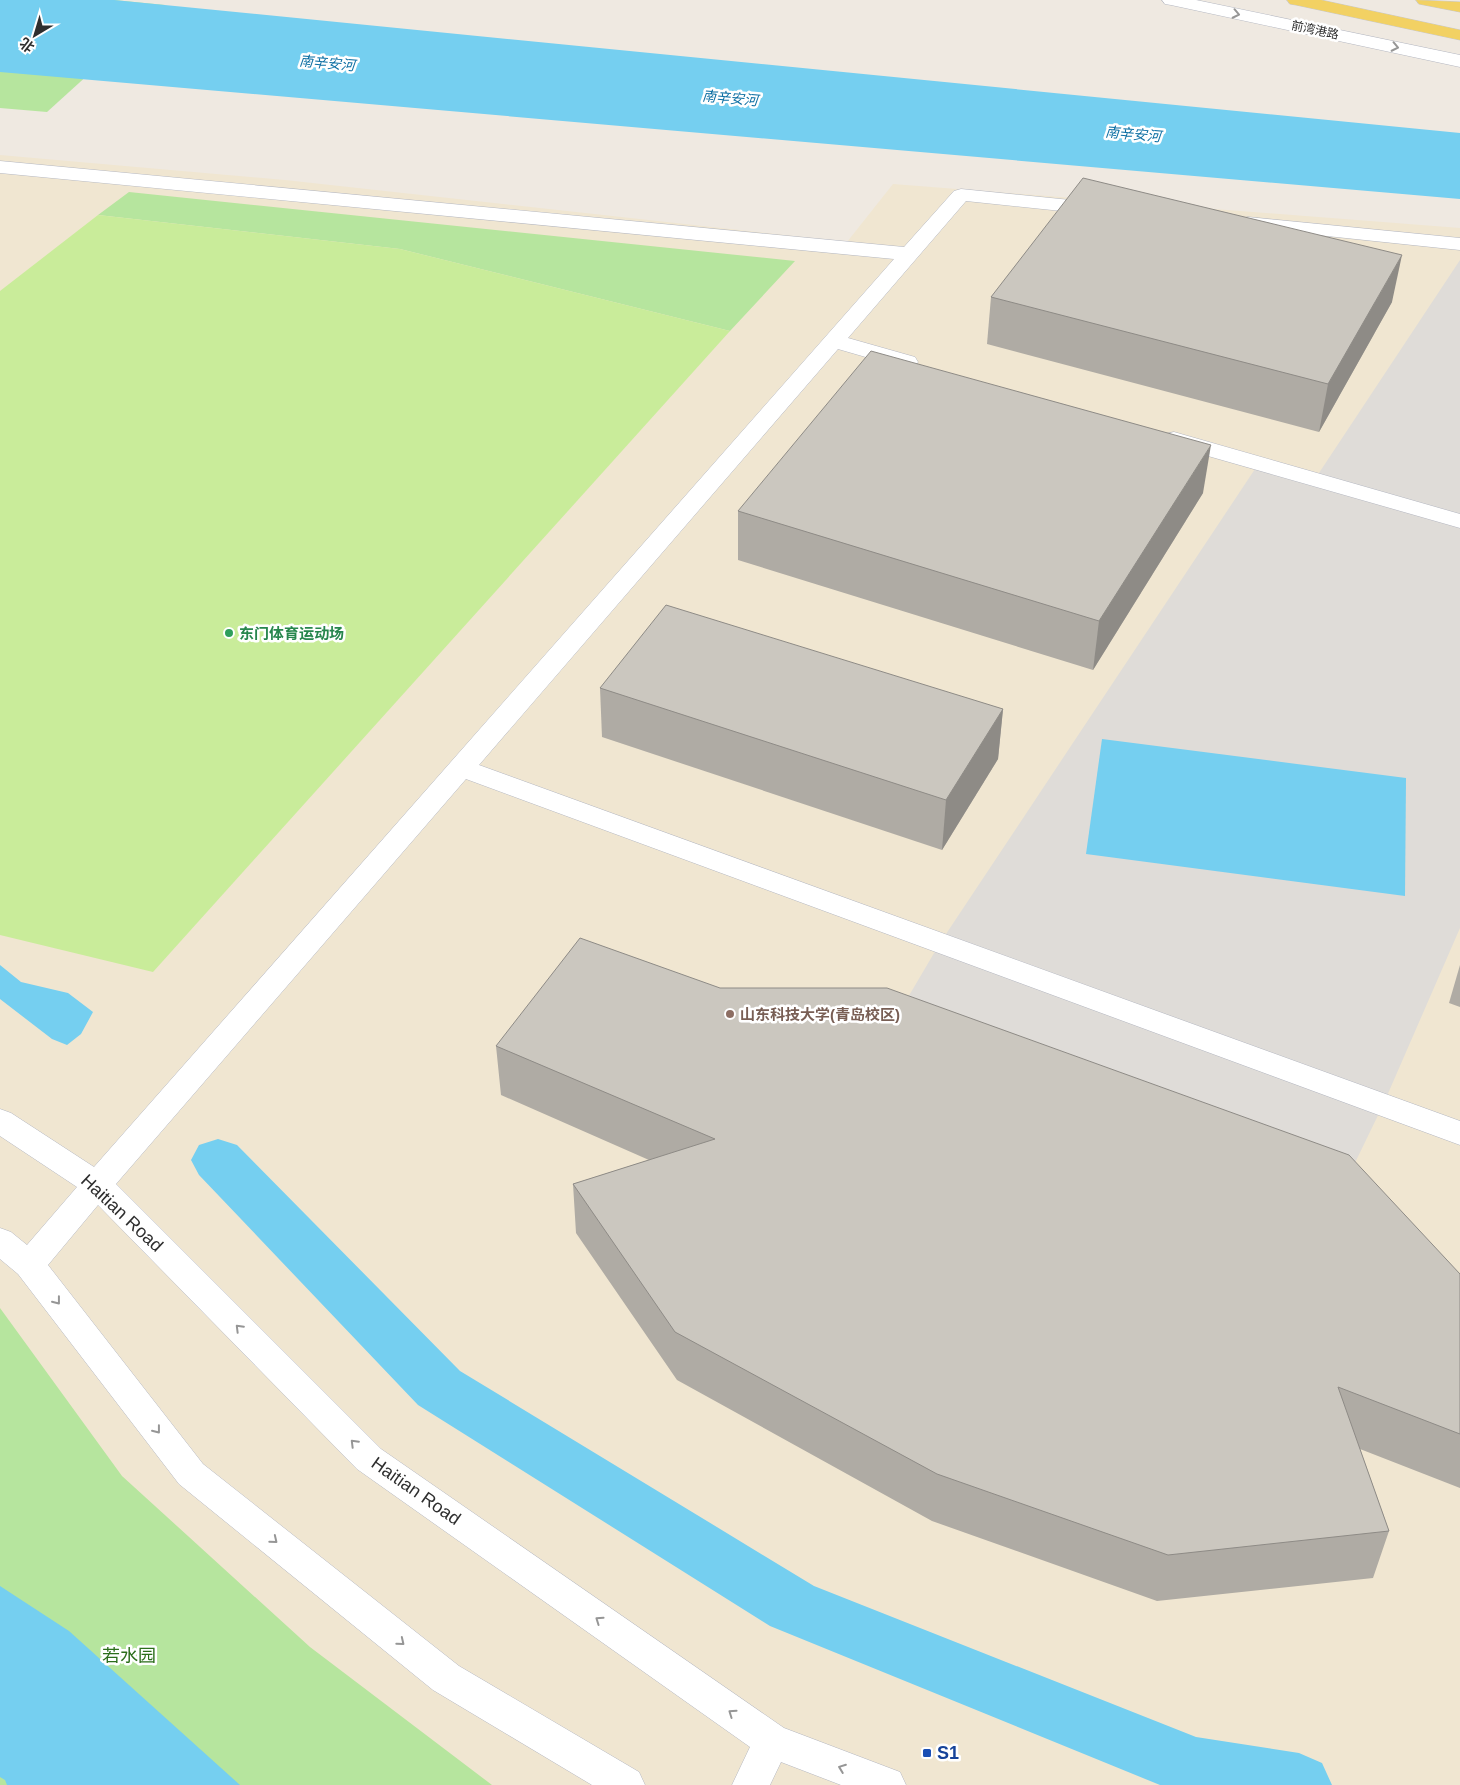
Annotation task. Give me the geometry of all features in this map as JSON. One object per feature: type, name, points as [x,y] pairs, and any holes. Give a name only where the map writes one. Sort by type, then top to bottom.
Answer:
[{"type":"main road","name":"前湾港路","points":[[1296,0],[1460,35]]},
{"type":"main road","points":[[1425,0],[1460,7]]},
{"type":"street","name":"前湾港路","points":[[1171,0],[1460,61]]},
{"type":"street","points":[[0,167],[908,254]]},
{"type":"street","points":[[30,1265],[97,1185],[961,195],[1118,210]]},
{"type":"street","points":[[1225,221],[1460,244]]},
{"type":"street","points":[[834,341],[928,368]]},
{"type":"street","points":[[1155,434],[1460,521]]},
{"type":"street","points":[[462,768],[1460,1133]]},
{"type":"street","name":"Haitian Road","points":[[0,1120],[97,1185],[369,1459],[772,1741],[887,1785]]},
{"type":"street","points":[[0,1240],[30,1265],[191,1474],[446,1678],[626,1785]]},
{"type":"street","points":[[751,1785],[772,1741]]},
{"type":"shaded area","name":"山东科技大学(青岛校区)","points":[[0,155],[285,180],[847,242],[893,184],[1460,228],[1460,1785],[0,1785]]},
{"type":"shaded area","points":[[1460,260],[1460,928],[1383,1105],[1335,1204],[884,1038],[940,943],[1259,463],[1315,479]]},
{"type":"green space","points":[[0,0],[114,0],[165,5],[47,112],[0,108]]},
{"type":"green space","points":[[129,192],[795,261],[730,331],[400,249],[98,215]]},
{"type":"green space","name":"东门体育运动场","points":[[98,215],[400,249],[730,331],[153,972],[0,935],[0,291]]},
{"type":"green space","name":"若水园","points":[[0,1308],[122,1476],[310,1647],[492,1785],[0,1785]]},
{"type":"water","name":"南辛安河","points":[[0,0],[114,0],[1460,133],[1460,199],[0,72]]},
{"type":"water","points":[[1102,739],[1406,778],[1405,896],[1086,854]]},
{"type":"water","points":[[0,965],[21,982],[68,993],[93,1012],[81,1034],[67,1045],[52,1039],[0,999]]},
{"type":"water","points":[[0,1586],[69,1631],[240,1785],[7,1785],[5,1780],[0,1777]]},
{"type":"building","points":[[1083,178],[1402,255],[1328,384],[991,297]]},
{"type":"building","points":[[871,351],[1211,445],[1099,621],[738,511]]},
{"type":"building","points":[[666,605],[1003,709],[946,800],[600,688]]},
{"type":"building","points":[[580,938],[720,988],[887,988],[1349,1155],[1460,1274],[1460,1434],[1338,1387],[1389,1531],[1168,1555],[937,1474],[675,1332],[573,1184],[715,1139],[496,1046]]},
{"type":"waterway","points":[[218,1160],[439,1388],[792,1606],[1196,1768],[1299,1785]]},
{"type":"place","name":"东门体育运动场","points":[[229,633]]},
{"type":"place","name":"山东科技大学(青岛校区)","points":[[730,1014]]},
{"type":"place","name":"S1","points":[[927,1753]]}]
